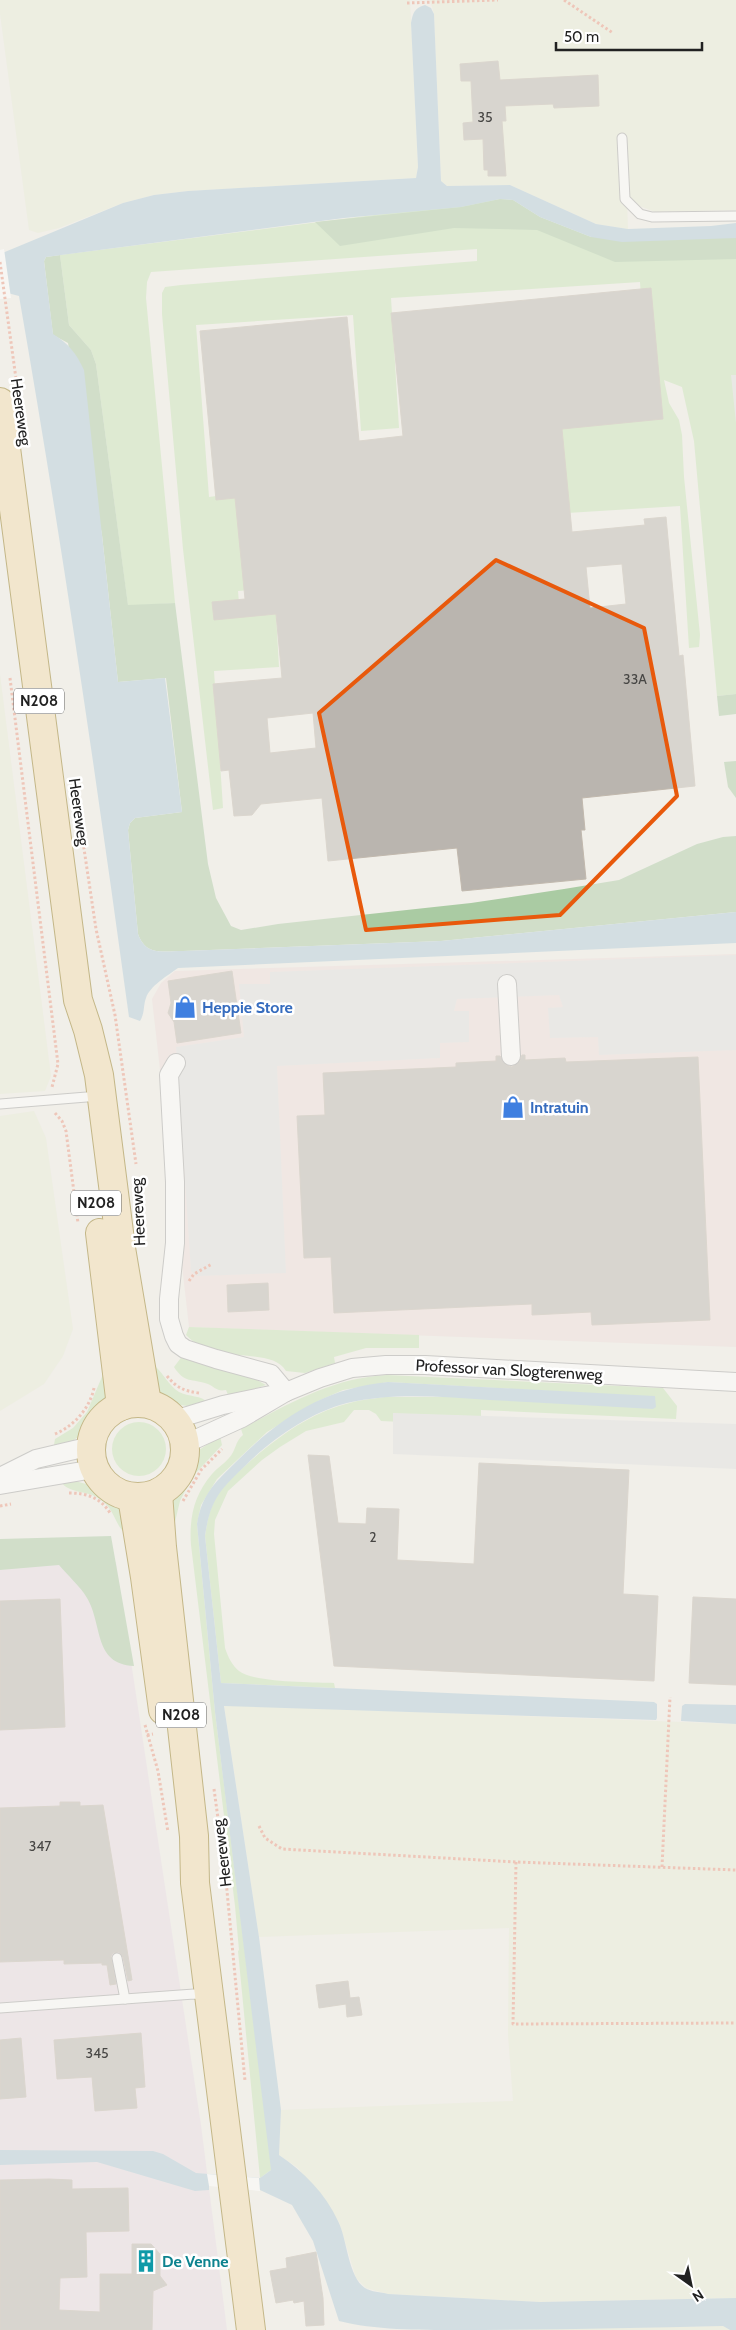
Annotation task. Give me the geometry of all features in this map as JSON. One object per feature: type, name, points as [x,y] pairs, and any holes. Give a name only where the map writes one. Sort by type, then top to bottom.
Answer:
[{"type":"main road","name":"Heereweg","points":[[9,395],[78,1000],[74,1039],[92,1097],[121,1248],[147,1404]]},
{"type":"main road","name":"Heereweg","points":[[92,1097],[120,1406]]},
{"type":"main road","points":[[129,1403],[147,1404],[166,1412],[179,1431],[183,1463],[179,1473],[166,1488],[145,1495],[109,1488],[92,1457],[93,1435],[103,1418],[120,1406],[129,1403]]},
{"type":"main road","name":"Heereweg","points":[[145,1495],[145,1577],[180,1837],[195,1883],[251,2330]]},
{"type":"street","points":[[506,984],[511,1056]]},
{"type":"street","points":[[176,1063],[169,1075],[175,1182],[176,1243],[168,1299],[169,1319],[174,1336],[178,1344],[185,1348],[216,1359],[271,1374],[286,1392]]},
{"type":"street","name":"Professor van Slogterenweg","points":[[179,1431],[225,1426],[286,1392],[320,1378],[352,1368],[386,1365],[736,1382]]},
{"type":"street","name":"Professor van Slogterenweg","points":[[179,1431],[218,1407],[286,1392]]},
{"type":"street","points":[[0,1477],[36,1459],[92,1457]]},
{"type":"street","points":[[0,1486],[92,1457]]},
{"type":"lane","points":[[622,138],[625,199],[640,214],[652,217],[736,216]]},
{"type":"lane","points":[[0,1104],[92,1097]]},
{"type":"lane","points":[[117,1958],[125,1999]]},
{"type":"lane","points":[[0,2008],[194,1994],[209,1996]]},
{"type":"path","points":[[407,3],[498,0]]},
{"type":"path","points":[[564,0],[613,33]]},
{"type":"path","name":"Heereweg","points":[[0,262],[5,298],[9,395]]},
{"type":"path","points":[[10,669],[58,1064],[52,1086],[52,1099],[55,1113],[62,1121],[66,1131],[79,1230]]},
{"type":"path","name":"Heereweg","points":[[80,821],[96,929],[118,1033],[136,1167]]},
{"type":"path","points":[[163,1368],[174,1385],[184,1392],[201,1393],[218,1407]]},
{"type":"path","points":[[50,1436],[69,1426],[86,1409],[94,1386]]},
{"type":"path","points":[[182,1508],[191,1484],[201,1470],[224,1446],[225,1426]]},
{"type":"path","points":[[61,1494],[92,1496],[106,1506],[114,1520]]},
{"type":"path","points":[[662,1867],[670,1697]]},
{"type":"path","points":[[147,1735],[153,1734]]},
{"type":"path","name":"Heereweg","points":[[214,1783],[225,1870],[246,2089]]},
{"type":"path","points":[[259,1826],[265,1838],[282,1849],[516,1862],[736,1870]]},
{"type":"path","points":[[516,1862],[513,2024],[736,2023]]},
{"type":"highlighted area","points":[[496,560],[644,628],[677,796],[560,915],[366,930],[319,713]]},
{"type":"shaded area","points":[[731,375],[736,375],[736,423]]},
{"type":"shaded area","points":[[736,954],[736,1347],[189,1327],[152,999],[161,983],[175,971]]},
{"type":"shaded area","points":[[736,955],[736,1050],[599,1055],[598,1037],[550,1038],[548,1008],[563,1007],[559,995],[457,999],[454,1011],[469,1011],[469,1042],[440,1043],[440,1058],[277,1066],[286,1273],[197,1276],[191,1271],[176,1047],[244,1037],[239,984],[270,984],[270,972]]},
{"type":"shaded area","points":[[393,1413],[736,1424],[736,1469],[393,1454]]},
{"type":"shaded area","points":[[116,1562],[201,2125],[227,2330],[0,2330],[0,1567]]},
{"type":"green space","points":[[0,0],[410,0],[418,167],[416,178],[188,191],[154,195],[123,203],[59,228],[38,233],[29,230],[0,14]]},
{"type":"green space","points":[[430,0],[736,0],[736,210],[655,212],[627,201],[628,229],[596,224],[510,185],[447,186],[441,181],[434,14]]},
{"type":"green space","points":[[500,199],[513,200],[540,217],[591,237],[736,238],[736,694],[717,696],[694,441],[682,387],[664,380],[669,403],[679,420],[682,435],[684,477],[700,635],[699,647],[689,648],[680,506],[567,513],[561,421],[649,416],[640,282],[391,298],[399,428],[361,431],[353,315],[196,325],[209,497],[245,492],[251,590],[238,591],[240,616],[276,614],[279,667],[214,671],[223,808],[213,810],[183,549],[162,314],[162,293],[165,287],[181,285],[477,261],[477,249],[151,272],[147,282],[146,298],[175,603],[128,606],[96,364],[91,350],[69,325],[60,255]]},
{"type":"green space","points":[[500,199],[513,200],[540,217],[591,237],[736,238],[736,259],[615,262],[537,230],[454,228],[340,246],[315,222],[461,207]]},
{"type":"green space","points":[[60,255],[69,325],[91,350],[96,364],[128,605],[175,603],[208,864],[216,898],[231,926],[241,930],[278,924],[471,903],[619,880],[697,844],[723,837],[736,836],[736,912],[441,941],[168,951],[156,951],[145,946],[138,934],[128,830],[130,823],[135,818],[182,812],[166,678],[118,682],[102,535],[68,343],[53,335],[44,261],[46,257]]},
{"type":"green space","points":[[0,674],[51,1076],[45,1091],[0,1094]]},
{"type":"green space","points":[[736,694],[736,714],[719,716],[717,696]]},
{"type":"green space","points":[[736,761],[736,798],[728,787],[724,762]]},
{"type":"green space","points":[[34,1111],[46,1138],[73,1329],[63,1356],[44,1384],[0,1411],[0,1116]]},
{"type":"green space","points":[[189,1327],[419,1335],[419,1348],[366,1348],[334,1357],[335,1363],[305,1373],[286,1371],[279,1363],[268,1359],[227,1354],[198,1345],[186,1335]]},
{"type":"green space","points":[[183,1355],[246,1374],[266,1385],[229,1397],[226,1390],[218,1390],[208,1384],[189,1380],[182,1376],[174,1367]]},
{"type":"green space","points":[[155,1366],[179,1392],[205,1400],[208,1403],[186,1406],[167,1399],[156,1389]]},
{"type":"green space","points":[[104,1372],[111,1391],[101,1410],[83,1433],[57,1449],[54,1445],[55,1439],[73,1428],[87,1412]]},
{"type":"green space","points":[[387,1375],[663,1388],[677,1406],[676,1419],[481,1410],[481,1417],[403,1422],[381,1421],[376,1414],[369,1410],[354,1410],[344,1422],[306,1431],[262,1460],[228,1491],[215,1520],[214,1534],[225,1648],[234,1666],[247,1675],[271,1680],[334,1683],[335,1688],[221,1683],[205,1536],[207,1522],[215,1499],[225,1485],[238,1473],[269,1446],[305,1421],[332,1408],[360,1401],[384,1397],[656,1397],[388,1382],[343,1390],[318,1401],[267,1432],[217,1479],[201,1505],[197,1524],[215,1712],[271,2161],[271,2170],[260,2178],[235,1906],[191,1545],[192,1516],[201,1490],[212,1474],[231,1455],[238,1440],[243,1435],[241,1429],[294,1402],[329,1387],[347,1381]]},
{"type":"green space","points":[[134,1422],[144,1422],[154,1426],[162,1434],[166,1449],[162,1464],[154,1472],[144,1476],[134,1476],[124,1472],[116,1464],[112,1454],[112,1444],[116,1434],[124,1426]]},
{"type":"green space","points":[[220,1436],[222,1445],[192,1477],[180,1501],[174,1526],[169,1504],[175,1491],[185,1478],[199,1450]]},
{"type":"green space","points":[[71,1480],[90,1485],[122,1506],[124,1532],[104,1502],[94,1496],[69,1489],[62,1483]]},
{"type":"green space","points":[[111,1536],[134,1666],[121,1664],[105,1651],[87,1598],[59,1565],[0,1570],[0,1539]]},
{"type":"green space","points":[[224,1705],[736,1724],[736,2298],[540,2302],[388,2294],[366,2288],[356,2278],[339,2222],[298,2168],[279,2155],[281,2110],[513,2101],[508,2035],[509,1928],[259,1937]]},
{"type":"green space","points":[[723,2326],[730,2330],[476,2330]]},
{"type":"water","points":[[425,5],[431,8],[434,14],[441,181],[447,186],[510,185],[596,224],[628,229],[711,226],[736,223],[736,238],[622,242],[591,237],[540,217],[513,200],[500,199],[461,207],[344,218],[46,257],[44,261],[53,334],[72,349],[84,370],[118,682],[165,678],[182,812],[135,818],[130,823],[128,830],[138,934],[145,946],[150,949],[156,951],[183,951],[441,941],[736,912],[736,943],[178,968],[151,989],[145,1001],[140,1021],[129,1017],[77,656],[19,296],[0,291],[0,254],[123,203],[154,195],[188,191],[416,178],[418,167],[411,23],[415,11]]},
{"type":"water","points":[[388,1382],[655,1396],[656,1407],[653,1409],[401,1396],[347,1403],[321,1412],[295,1426],[260,1452],[232,1478],[220,1493],[211,1511],[205,1536],[221,1683],[654,1702],[657,1704],[657,1718],[656,1720],[224,1706],[259,1937],[281,2110],[279,2155],[305,2176],[327,2201],[341,2228],[348,2257],[355,2275],[359,2283],[367,2289],[388,2294],[540,2302],[736,2298],[736,2330],[730,2330],[723,2326],[412,2330],[382,2328],[339,2321],[313,2241],[292,2205],[260,2190],[209,2185],[209,2190],[195,2191],[97,2162],[0,2165],[0,2150],[153,2151],[163,2154],[196,2173],[260,2178],[271,2170],[215,1712],[197,1524],[199,1513],[207,1495],[224,1474],[255,1444],[289,1417],[325,1398],[366,1385]]},
{"type":"water","points":[[685,1704],[736,1705],[736,1724],[681,1721],[682,1706]]},
{"type":"pier","points":[[4,249],[11,298],[0,299],[0,250]]},
{"type":"pier","points":[[207,2174],[259,2178],[260,2191],[209,2186]]},
{"type":"building","points":[[498,61],[500,80],[598,75],[599,106],[554,108],[553,104],[505,106],[506,121],[502,121],[506,176],[488,176],[488,170],[484,170],[483,139],[464,140],[463,123],[473,122],[471,81],[461,81],[460,64]]},
{"type":"building","points":[[651,288],[663,419],[562,429],[572,532],[645,525],[644,519],[666,517],[679,656],[683,655],[695,786],[582,798],[585,830],[581,830],[586,879],[462,891],[457,848],[328,861],[322,798],[261,804],[252,815],[234,816],[229,770],[221,771],[213,684],[282,678],[276,614],[214,620],[212,602],[245,599],[235,498],[216,500],[200,331],[347,317],[359,441],[403,436],[391,313]],"holes":[[[622,564],[626,604],[590,608],[586,567]],[[313,713],[316,748],[270,753],[267,718]]]},
{"type":"building","points":[[232,971],[241,1033],[177,1043],[174,1022],[168,1013],[171,1003],[168,981]]},
{"type":"building","points":[[522,1055],[525,1055],[525,1060],[565,1058],[566,1062],[698,1057],[710,1320],[592,1325],[591,1312],[532,1315],[532,1304],[334,1313],[331,1257],[304,1258],[297,1116],[325,1115],[323,1073],[456,1067],[456,1063],[496,1061],[496,1056],[500,1056],[506,1065],[512,1067],[520,1061]]},
{"type":"building","points":[[268,1283],[269,1310],[228,1312],[227,1285]]},
{"type":"building","points":[[308,1455],[329,1456],[338,1523],[366,1524],[367,1508],[399,1509],[397,1560],[474,1564],[479,1463],[629,1470],[623,1594],[658,1596],[654,1681],[334,1666]]},
{"type":"building","points":[[693,1597],[736,1599],[736,1685],[689,1683]]},
{"type":"building","points":[[60,1599],[65,1727],[0,1730],[0,1601]]},
{"type":"building","points":[[60,1802],[80,1802],[80,1806],[103,1805],[132,1980],[128,1981],[123,1957],[119,1952],[113,1953],[111,1956],[116,1984],[110,1985],[107,1965],[102,1965],[102,1963],[64,1964],[64,1960],[0,1962],[0,1808],[60,1806]]},
{"type":"building","points":[[348,1981],[350,1998],[359,1997],[362,2015],[347,2017],[346,2004],[319,2008],[316,1985]]},
{"type":"building","points":[[141,2033],[145,2087],[135,2088],[137,2108],[95,2111],[92,2077],[57,2079],[54,2040]]},
{"type":"building","points":[[21,2038],[26,2097],[0,2099],[0,2040]]},
{"type":"building","points":[[0,2180],[72,2180],[72,2189],[128,2188],[129,2231],[86,2232],[87,2277],[60,2278],[59,2310],[100,2312],[100,2274],[132,2274],[132,2244],[151,2244],[160,2254],[160,2276],[167,2285],[153,2291],[152,2330],[0,2330]]},
{"type":"building","points":[[316,2252],[323,2298],[324,2325],[306,2326],[304,2301],[294,2303],[293,2300],[276,2303],[270,2271],[287,2268],[286,2258]]},
{"type":"place","name":"Heppie Store","points":[[185,1007]]},
{"type":"place","name":"Intratuin","points":[[513,1107]]},
{"type":"place","name":"De Venne","points":[[146,2261]]}]
